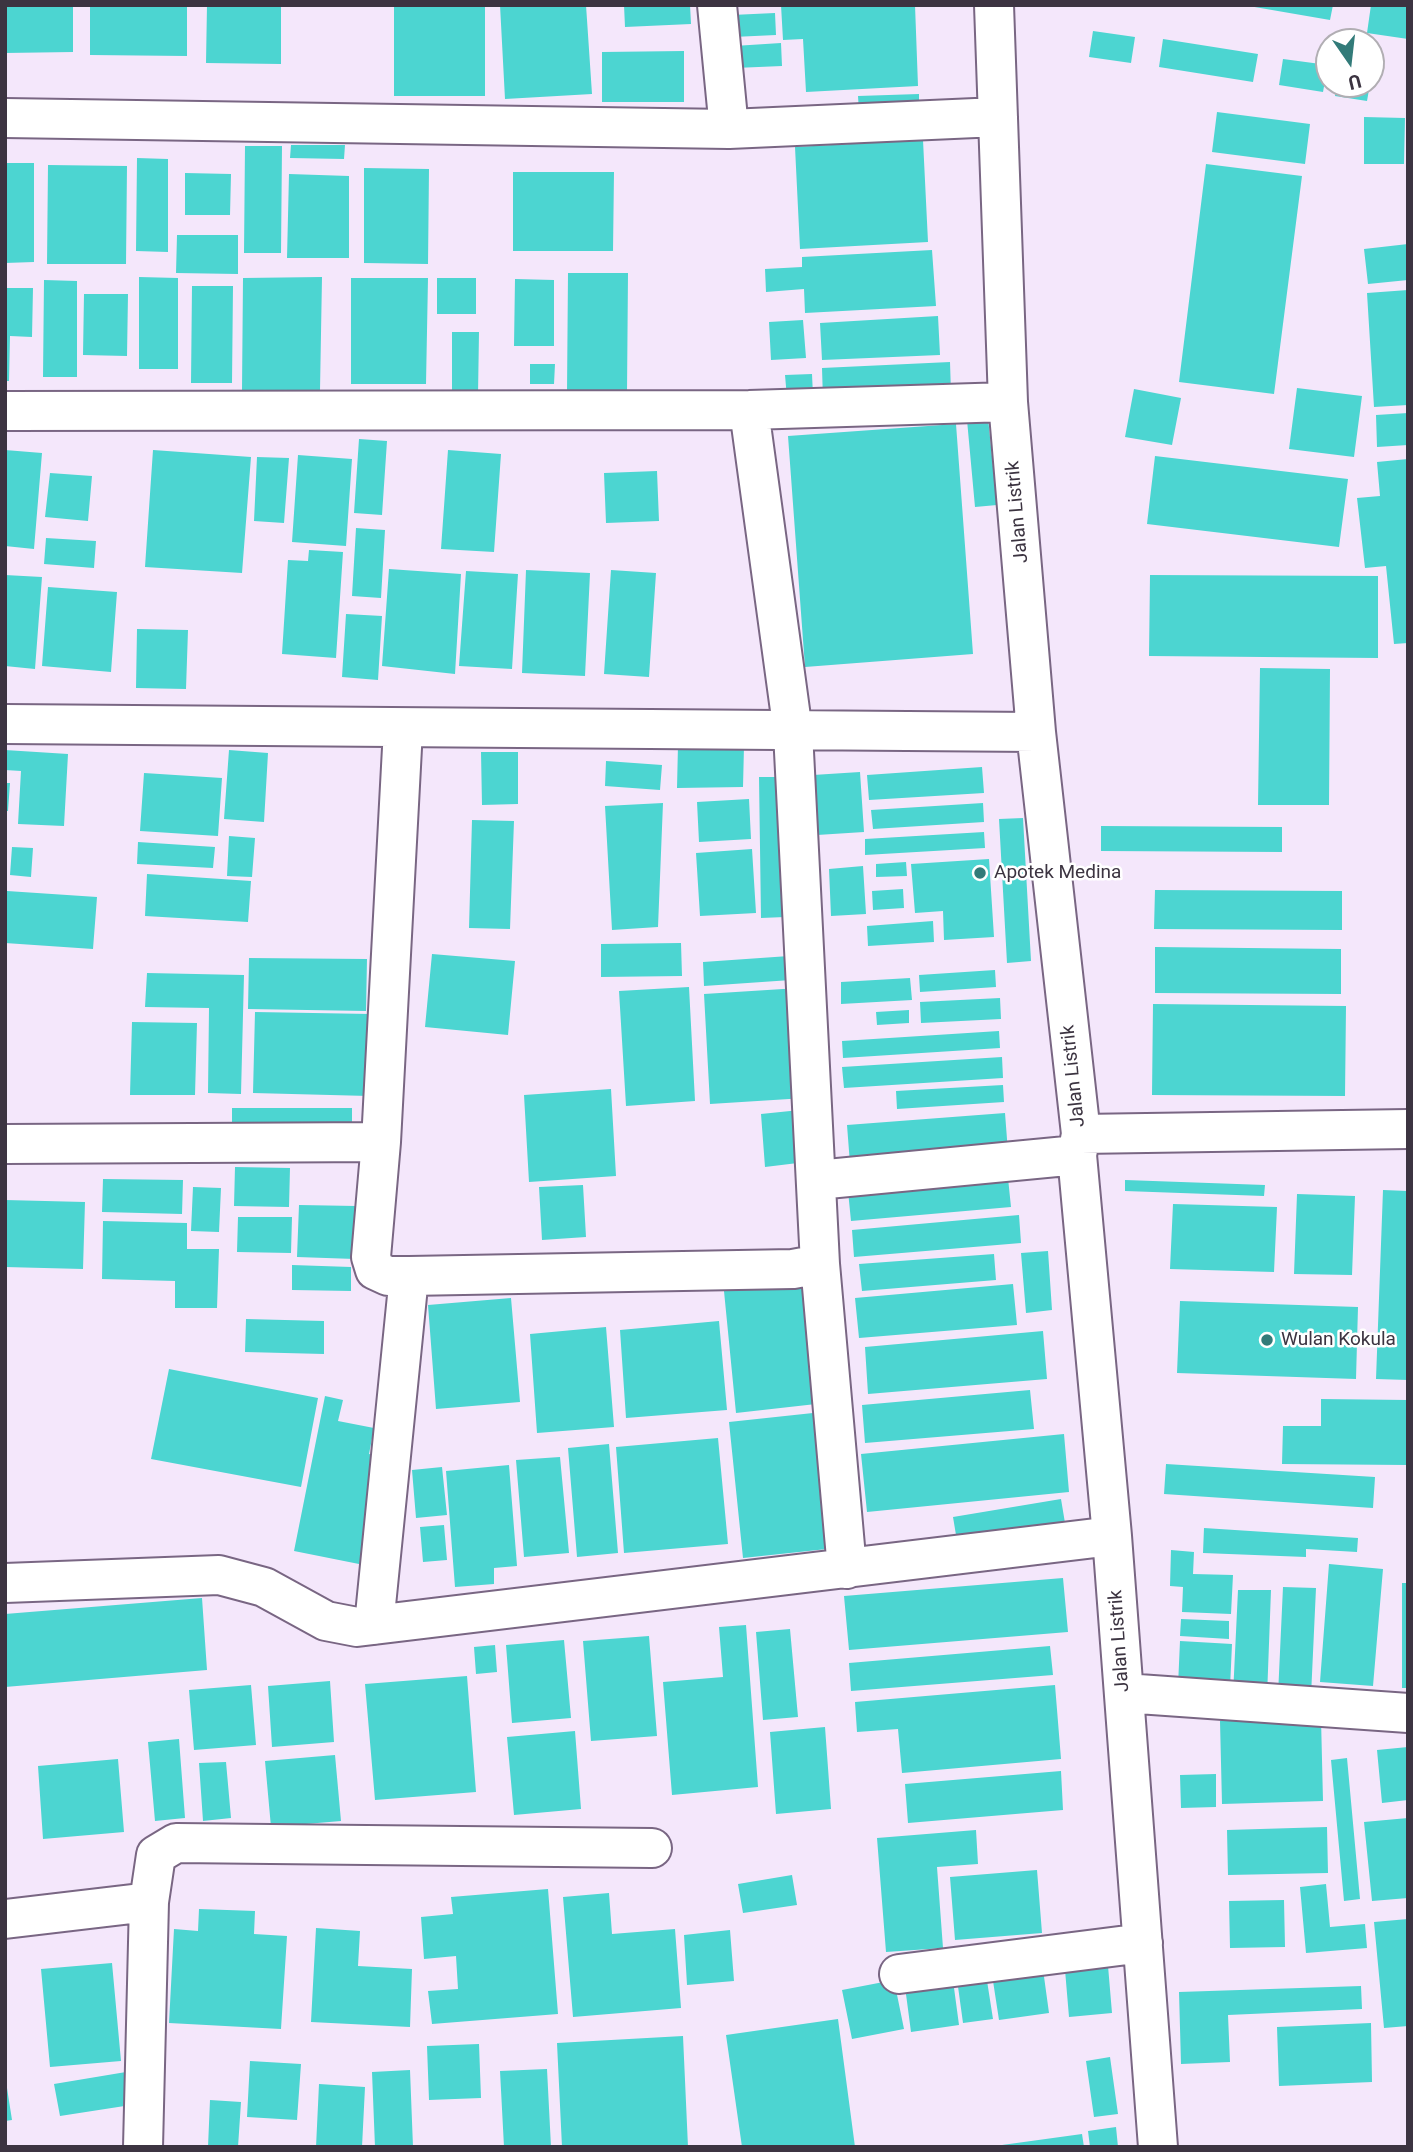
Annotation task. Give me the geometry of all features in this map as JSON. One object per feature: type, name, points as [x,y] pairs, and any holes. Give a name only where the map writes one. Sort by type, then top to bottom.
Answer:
[{"type":"street","points":[[717,5],[729,129]]},
{"type":"street","name":"Jalan Listrik","points":[[994,5],[1009,402],[1036,732],[1079,1145],[1112,1536],[1158,2147]]},
{"type":"street","points":[[5,118],[729,129],[998,117]]},
{"type":"street","points":[[5,411],[749,410],[1009,402]]},
{"type":"street","points":[[749,410],[793,732],[820,1264],[847,1569]]},
{"type":"street","points":[[5,724],[1036,732]]},
{"type":"street","points":[[403,729],[381,1142],[370,1257],[376,1270],[388,1276],[409,1276],[793,1269],[820,1264]]},
{"type":"street","points":[[817,1180],[1079,1145],[1408,1129]]},
{"type":"street","points":[[5,1143],[381,1142]]},
{"type":"street","points":[[374,1625],[409,1276]]},
{"type":"street","points":[[5,1583],[219,1575],[264,1587],[326,1621],[357,1627],[1112,1536]]},
{"type":"street","points":[[1124,1693],[1408,1713]]},
{"type":"street","points":[[143,2147],[149,1902],[156,1854],[176,1843],[652,1849]]},
{"type":"street","points":[[5,1919],[149,1902]]},
{"type":"street","points":[[899,1974],[1143,1943]]},
{"type":"building","points":[[5,5],[73,5],[73,52],[5,53]]},
{"type":"building","points":[[90,5],[187,5],[187,56],[90,55]]},
{"type":"building","points":[[207,5],[281,5],[281,64],[206,63]]},
{"type":"building","points":[[394,5],[485,5],[485,96],[394,96]]},
{"type":"building","points":[[500,5],[586,5],[592,94],[505,99]]},
{"type":"building","points":[[624,5],[690,5],[691,24],[625,27]]},
{"type":"building","points":[[781,5],[915,5],[918,86],[806,92],[803,39],[783,40]]},
{"type":"building","points":[[1243,5],[1333,5],[1330,20]]},
{"type":"building","points":[[1371,5],[1408,5],[1408,39],[1385,36],[1385,28],[1368,28]]},
{"type":"building","points":[[775,13],[776,35],[733,37],[732,15]]},
{"type":"building","points":[[1093,31],[1135,37],[1131,63],[1089,57]]},
{"type":"building","points":[[1163,39],[1258,54],[1253,82],[1159,67]]},
{"type":"building","points":[[781,43],[782,66],[735,68],[734,46]]},
{"type":"building","points":[[684,51],[684,102],[602,102],[602,52]]},
{"type":"building","points":[[1283,59],[1315,63],[1315,91],[1279,85]]},
{"type":"building","points":[[919,94],[919,107],[859,111],[858,96]]},
{"type":"building","points":[[1217,112],[1310,124],[1305,164],[1212,152]]},
{"type":"building","points":[[1364,117],[1405,118],[1404,164],[1364,164]]},
{"type":"building","points":[[923,140],[928,242],[800,249],[795,147]]},
{"type":"building","points":[[291,145],[345,145],[344,159],[290,158]]},
{"type":"building","points":[[245,146],[282,146],[281,253],[244,253]]},
{"type":"building","points":[[137,158],[168,159],[168,252],[136,251]]},
{"type":"building","points":[[5,163],[34,163],[34,262],[5,263]]},
{"type":"building","points":[[1206,164],[1302,176],[1274,394],[1179,382]]},
{"type":"building","points":[[48,165],[127,166],[126,264],[47,264]]},
{"type":"building","points":[[364,168],[429,169],[428,264],[364,263]]},
{"type":"building","points":[[513,172],[614,172],[613,251],[513,251]]},
{"type":"building","points":[[185,173],[231,174],[230,215],[185,215]]},
{"type":"building","points":[[289,174],[349,176],[349,258],[287,258]]},
{"type":"building","points":[[177,235],[238,235],[238,274],[176,273]]},
{"type":"building","points":[[1408,244],[1408,280],[1368,284],[1364,249]]},
{"type":"building","points":[[932,250],[936,306],[805,313],[804,289],[766,292],[765,269],[802,267],[802,257]]},
{"type":"building","points":[[568,273],[628,273],[627,392],[567,392]]},
{"type":"building","points":[[139,277],[178,278],[178,369],[139,369]]},
{"type":"building","points":[[322,277],[320,390],[242,390],[243,278]]},
{"type":"building","points":[[351,278],[428,278],[426,384],[351,384]]},
{"type":"building","points":[[437,278],[476,278],[476,314],[437,314]]},
{"type":"building","points":[[515,279],[554,280],[554,346],[514,346]]},
{"type":"building","points":[[44,280],[77,281],[77,377],[43,377]]},
{"type":"building","points":[[192,286],[233,286],[232,383],[191,383]]},
{"type":"building","points":[[5,288],[33,288],[32,337],[10,336],[9,381],[5,381]]},
{"type":"building","points":[[1408,290],[1408,405],[1374,407],[1367,293]]},
{"type":"building","points":[[84,294],[128,294],[127,356],[83,355]]},
{"type":"building","points":[[938,316],[940,355],[822,360],[820,323]]},
{"type":"building","points":[[803,320],[806,358],[771,360],[769,322]]},
{"type":"building","points":[[452,332],[479,332],[478,395],[452,395]]},
{"type":"building","points":[[950,362],[951,393],[823,400],[822,368]]},
{"type":"building","points":[[530,364],[555,364],[554,384],[530,384]]},
{"type":"building","points":[[812,374],[813,396],[787,398],[785,375]]},
{"type":"building","points":[[1297,388],[1362,396],[1354,457],[1289,449]]},
{"type":"building","points":[[1134,389],[1181,398],[1172,445],[1125,437]]},
{"type":"building","points":[[1408,413],[1408,445],[1377,447],[1376,415]]},
{"type":"building","points":[[988,418],[997,505],[975,507],[967,420]]},
{"type":"building","points":[[956,424],[973,654],[805,667],[788,436]]},
{"type":"building","points":[[359,439],[387,441],[382,515],[354,513]]},
{"type":"building","points":[[5,450],[42,453],[34,549],[5,546]]},
{"type":"building","points":[[153,450],[251,457],[242,573],[145,567]]},
{"type":"building","points":[[448,450],[501,454],[494,552],[441,549]]},
{"type":"building","points":[[298,455],[352,459],[346,546],[292,542]]},
{"type":"building","points":[[1155,456],[1348,479],[1339,547],[1147,524]]},
{"type":"building","points":[[257,457],[289,458],[284,523],[254,521]]},
{"type":"building","points":[[1408,459],[1408,643],[1394,644],[1386,566],[1365,568],[1357,498],[1380,496],[1377,462]]},
{"type":"building","points":[[657,471],[659,521],[606,523],[604,473]]},
{"type":"building","points":[[50,473],[92,476],[88,521],[45,517]]},
{"type":"building","points":[[356,528],[385,530],[381,598],[352,596]]},
{"type":"building","points":[[46,538],[96,541],[94,568],[44,564]]},
{"type":"building","points":[[309,550],[343,552],[336,658],[282,654],[288,560],[308,561]]},
{"type":"building","points":[[389,569],[461,574],[455,674],[382,666]]},
{"type":"building","points":[[526,570],[590,573],[585,676],[522,673]]},
{"type":"building","points":[[611,570],[656,573],[649,677],[604,674]]},
{"type":"building","points":[[466,571],[518,574],[512,669],[459,666]]},
{"type":"building","points":[[5,575],[42,577],[35,669],[5,666]]},
{"type":"building","points":[[1150,575],[1378,576],[1378,658],[1149,656]]},
{"type":"building","points":[[48,587],[117,592],[111,672],[42,666]]},
{"type":"building","points":[[346,614],[382,616],[378,680],[342,677]]},
{"type":"building","points":[[137,629],[188,630],[186,689],[136,688]]},
{"type":"building","points":[[1260,668],[1330,669],[1329,805],[1258,805]]},
{"type":"building","points":[[678,745],[744,746],[743,787],[677,788]]},
{"type":"building","points":[[5,750],[68,754],[64,826],[18,824],[21,771],[5,770]]},
{"type":"building","points":[[229,750],[268,753],[264,822],[224,819]]},
{"type":"building","points":[[481,752],[518,752],[518,804],[482,805]]},
{"type":"building","points":[[606,761],[662,765],[660,790],[605,786]]},
{"type":"building","points":[[982,767],[984,793],[869,800],[867,775]]},
{"type":"building","points":[[860,772],[864,832],[817,835],[813,775]]},
{"type":"building","points":[[144,773],[222,778],[218,836],[140,831]]},
{"type":"building","points":[[759,777],[781,777],[785,917],[761,918]]},
{"type":"building","points":[[5,783],[10,783],[8,811],[5,811]]},
{"type":"building","points":[[749,799],[751,839],[699,842],[697,802]]},
{"type":"building","points":[[663,803],[658,927],[612,930],[605,806]]},
{"type":"building","points":[[983,803],[984,822],[873,829],[871,810]]},
{"type":"building","points":[[1023,818],[1031,961],[1007,963],[999,819]]},
{"type":"building","points":[[472,820],[514,821],[510,929],[469,928]]},
{"type":"building","points":[[1101,826],[1282,827],[1282,852],[1101,851]]},
{"type":"building","points":[[984,832],[985,848],[865,855],[865,839]]},
{"type":"building","points":[[229,836],[255,838],[252,877],[227,876]]},
{"type":"building","points":[[138,842],[215,847],[213,868],[137,864]]},
{"type":"building","points":[[12,847],[33,848],[31,877],[10,875]]},
{"type":"building","points":[[752,849],[756,913],[700,916],[696,853]]},
{"type":"building","points":[[989,859],[994,937],[944,940],[943,911],[915,913],[911,864]]},
{"type":"building","points":[[906,862],[907,876],[876,877],[876,864]]},
{"type":"building","points":[[863,866],[866,914],[831,916],[829,869]]},
{"type":"building","points":[[147,874],[251,881],[248,922],[145,916]]},
{"type":"building","points":[[903,889],[904,908],[873,910],[872,891]]},
{"type":"building","points":[[1155,890],[1342,891],[1342,930],[1154,929]]},
{"type":"building","points":[[7,891],[97,897],[93,949],[5,943]]},
{"type":"building","points":[[933,921],[934,942],[868,946],[867,926]]},
{"type":"building","points":[[681,943],[682,976],[601,977],[601,944]]},
{"type":"building","points":[[1155,947],[1341,949],[1341,994],[1155,993]]},
{"type":"building","points":[[432,954],[515,961],[508,1035],[425,1027]]},
{"type":"building","points":[[789,956],[791,980],[704,986],[703,962]]},
{"type":"building","points":[[249,958],[367,959],[366,1011],[248,1009]]},
{"type":"building","points":[[995,970],[996,987],[920,992],[919,975]]},
{"type":"building","points":[[147,973],[244,975],[241,1094],[208,1093],[209,1008],[145,1007]]},
{"type":"building","points":[[910,978],[912,1000],[841,1004],[841,982]]},
{"type":"building","points":[[689,987],[695,1101],[626,1106],[619,991]]},
{"type":"building","points":[[799,988],[805,1098],[710,1104],[704,994]]},
{"type":"building","points":[[1000,998],[1001,1019],[921,1023],[920,1002]]},
{"type":"building","points":[[1153,1004],[1346,1006],[1345,1096],[1152,1095]]},
{"type":"building","points":[[909,1010],[909,1023],[877,1025],[876,1012]]},
{"type":"building","points":[[255,1012],[371,1014],[369,1096],[253,1093]]},
{"type":"building","points":[[132,1022],[197,1023],[195,1095],[130,1095]]},
{"type":"building","points":[[999,1031],[1000,1048],[843,1058],[842,1041]]},
{"type":"building","points":[[1002,1057],[1003,1078],[844,1088],[842,1067]]},
{"type":"building","points":[[1003,1085],[1004,1102],[897,1109],[896,1091]]},
{"type":"building","points":[[611,1089],[616,1176],[529,1182],[524,1095]]},
{"type":"building","points":[[232,1108],[352,1108],[352,1137],[232,1137]]},
{"type":"building","points":[[800,1110],[806,1162],[765,1167],[761,1114]]},
{"type":"building","points":[[1005,1113],[1008,1152],[850,1164],[847,1125]]},
{"type":"building","points":[[235,1167],[290,1168],[289,1207],[234,1206]]},
{"type":"building","points":[[1008,1178],[1011,1207],[851,1221],[848,1191]]},
{"type":"building","points":[[103,1179],[183,1180],[182,1214],[102,1212]]},
{"type":"building","points":[[1125,1180],[1265,1185],[1264,1196],[1125,1191]]},
{"type":"building","points":[[583,1185],[586,1237],[542,1240],[539,1187]]},
{"type":"building","points":[[193,1187],[221,1188],[219,1232],[191,1231]]},
{"type":"building","points":[[1383,1190],[1408,1191],[1408,1380],[1376,1379]]},
{"type":"building","points":[[1297,1194],[1355,1196],[1352,1275],[1294,1274]]},
{"type":"building","points":[[5,1200],[85,1202],[83,1269],[5,1267]]},
{"type":"building","points":[[1173,1204],[1277,1207],[1274,1272],[1170,1269]]},
{"type":"building","points":[[299,1205],[356,1206],[355,1259],[297,1257]]},
{"type":"building","points":[[1019,1215],[1021,1243],[854,1257],[852,1230]]},
{"type":"building","points":[[238,1217],[292,1217],[291,1253],[237,1252]]},
{"type":"building","points":[[103,1221],[187,1223],[187,1249],[219,1249],[217,1308],[175,1308],[175,1281],[102,1279]]},
{"type":"building","points":[[1048,1251],[1052,1310],[1026,1313],[1021,1253]]},
{"type":"building","points":[[994,1254],[996,1280],[862,1291],[859,1264]]},
{"type":"building","points":[[292,1265],[351,1267],[351,1291],[292,1290]]},
{"type":"building","points":[[803,1274],[816,1404],[736,1413],[723,1281]]},
{"type":"building","points":[[1013,1284],[1017,1325],[859,1338],[855,1298]]},
{"type":"building","points":[[511,1298],[520,1402],[436,1409],[428,1305]]},
{"type":"building","name":"Wulan Kokula","points":[[1180,1301],[1358,1307],[1356,1379],[1177,1373]]},
{"type":"building","points":[[246,1319],[324,1321],[324,1354],[245,1352]]},
{"type":"building","points":[[719,1321],[727,1410],[626,1418],[620,1330]]},
{"type":"building","points":[[606,1327],[614,1427],[537,1433],[530,1334]]},
{"type":"building","points":[[1043,1331],[1047,1379],[868,1394],[865,1347]]},
{"type":"building","points":[[169,1369],[318,1398],[301,1487],[151,1459]]},
{"type":"building","points":[[1030,1390],[1034,1429],[865,1443],[862,1405]]},
{"type":"building","points":[[325,1396],[343,1400],[338,1421],[374,1428],[369,1454],[385,1457],[364,1565],[294,1551]]},
{"type":"building","points":[[1321,1399],[1408,1400],[1408,1465],[1282,1464],[1283,1426],[1321,1426]]},
{"type":"building","points":[[813,1413],[827,1549],[743,1558],[729,1422]]},
{"type":"building","points":[[1064,1434],[1069,1492],[867,1512],[861,1454]]},
{"type":"building","points":[[718,1438],[728,1544],[624,1553],[616,1447]]},
{"type":"building","points":[[609,1444],[618,1553],[577,1557],[568,1448]]},
{"type":"building","points":[[560,1457],[569,1553],[524,1557],[516,1460]]},
{"type":"building","points":[[1166,1464],[1375,1477],[1373,1508],[1164,1494]]},
{"type":"building","points":[[509,1465],[517,1566],[494,1568],[494,1584],[455,1587],[446,1471]]},
{"type":"building","points":[[442,1467],[447,1515],[416,1518],[412,1470]]},
{"type":"building","points":[[1061,1499],[1066,1529],[958,1547],[953,1517]]},
{"type":"building","points":[[444,1525],[447,1560],[423,1562],[420,1527]]},
{"type":"building","points":[[1204,1528],[1358,1538],[1357,1552],[1306,1549],[1306,1557],[1203,1553]]},
{"type":"building","points":[[1171,1550],[1194,1552],[1193,1574],[1233,1575],[1231,1614],[1182,1612],[1183,1587],[1170,1586]]},
{"type":"building","points":[[1329,1564],[1383,1569],[1373,1686],[1320,1682]]},
{"type":"building","points":[[1063,1578],[1068,1632],[849,1650],[844,1596]]},
{"type":"building","points":[[1402,1583],[1408,1583],[1408,1688],[1402,1688]]},
{"type":"building","points":[[1283,1587],[1316,1588],[1311,1696],[1278,1695]]},
{"type":"building","points":[[1238,1590],[1271,1590],[1267,1697],[1233,1695]]},
{"type":"building","points":[[202,1598],[207,1670],[5,1687],[5,1614]]},
{"type":"building","points":[[1181,1619],[1229,1621],[1229,1639],[1180,1636]]},
{"type":"building","points":[[746,1625],[758,1787],[672,1795],[663,1682],[723,1677],[719,1627]]},
{"type":"building","points":[[790,1629],[798,1717],[763,1720],[756,1632]]},
{"type":"building","points":[[649,1636],[657,1736],[591,1741],[583,1641]]},
{"type":"building","points":[[564,1640],[571,1718],[512,1723],[506,1645]]},
{"type":"building","points":[[1180,1641],[1232,1644],[1230,1688],[1178,1686]]},
{"type":"building","points":[[495,1645],[497,1672],[476,1674],[474,1647]]},
{"type":"building","points":[[1050,1646],[1053,1675],[851,1691],[849,1663]]},
{"type":"building","points":[[467,1676],[476,1792],[375,1800],[365,1684]]},
{"type":"building","points":[[330,1681],[334,1742],[272,1747],[268,1686]]},
{"type":"building","points":[[251,1685],[256,1745],[194,1750],[189,1690]]},
{"type":"building","points":[[1055,1685],[1061,1759],[902,1773],[898,1729],[857,1732],[855,1702]]},
{"type":"building","points":[[1321,1718],[1323,1801],[1222,1804],[1220,1721]]},
{"type":"building","points":[[825,1727],[831,1809],[776,1814],[770,1732]]},
{"type":"building","points":[[575,1731],[581,1809],[514,1815],[507,1737]]},
{"type":"building","points":[[179,1739],[185,1818],[155,1821],[148,1742]]},
{"type":"building","points":[[1408,1747],[1408,1800],[1382,1803],[1377,1750]]},
{"type":"building","points":[[335,1755],[341,1821],[271,1827],[265,1761]]},
{"type":"building","points":[[1347,1758],[1360,1899],[1344,1901],[1331,1760]]},
{"type":"building","points":[[118,1759],[124,1832],[43,1839],[38,1766]]},
{"type":"building","points":[[226,1762],[231,1818],[203,1821],[199,1763]]},
{"type":"building","points":[[1061,1771],[1063,1810],[908,1823],[905,1784]]},
{"type":"building","points":[[1216,1774],[1216,1807],[1181,1808],[1180,1775]]},
{"type":"building","points":[[1408,1818],[1408,1898],[1372,1901],[1364,1822]]},
{"type":"building","points":[[1327,1827],[1328,1873],[1228,1875],[1227,1830]]},
{"type":"building","points":[[976,1830],[978,1864],[937,1867],[943,1948],[886,1952],[877,1838]]},
{"type":"building","points":[[1037,1870],[1042,1933],[955,1940],[950,1877]]},
{"type":"building","points":[[792,1875],[797,1905],[743,1913],[738,1884]]},
{"type":"building","points":[[1326,1884],[1330,1927],[1365,1924],[1367,1948],[1306,1953],[1300,1887]]},
{"type":"building","points":[[548,1889],[558,2014],[432,2024],[428,1991],[458,1989],[456,1956],[424,1959],[421,1917],[453,1914],[451,1897]]},
{"type":"building","points":[[609,1893],[612,1934],[675,1929],[681,2008],[573,2017],[563,1897]]},
{"type":"building","points":[[1284,1900],[1285,1947],[1230,1948],[1229,1901]]},
{"type":"building","points":[[199,1909],[255,1911],[254,1934],[287,1936],[281,2029],[169,2023],[174,1929],[198,1931]]},
{"type":"building","points":[[1408,1919],[1408,2026],[1384,2028],[1374,1922]]},
{"type":"building","points":[[316,1928],[360,1931],[358,1966],[412,1969],[410,2027],[311,2022]]},
{"type":"building","points":[[730,1930],[734,1981],[687,1985],[684,1935]]},
{"type":"building","points":[[1107,1954],[1112,2013],[1069,2017],[1064,1958]]},
{"type":"building","points":[[1042,1962],[1049,2013],[999,2020],[991,1968]]},
{"type":"building","points":[[112,1963],[121,2061],[50,2067],[41,1969]]},
{"type":"building","points":[[985,1968],[993,2019],[963,2023],[956,1972]]},
{"type":"building","points":[[952,1973],[959,2025],[911,2032],[904,1979]]},
{"type":"building","points":[[894,1980],[904,2029],[852,2039],[842,1990]]},
{"type":"building","points":[[1361,1986],[1362,2009],[1228,2015],[1230,2062],[1181,2064],[1179,1992]]},
{"type":"building","points":[[838,2019],[855,2147],[742,2147],[726,2035]]},
{"type":"building","points":[[1371,2023],[1372,2082],[1279,2086],[1277,2027]]},
{"type":"building","points":[[683,2036],[688,2147],[562,2147],[557,2043]]},
{"type":"building","points":[[479,2044],[481,2098],[429,2100],[427,2046]]},
{"type":"building","points":[[1110,2057],[1118,2114],[1094,2117],[1086,2061]]},
{"type":"building","points":[[250,2061],[301,2064],[297,2120],[247,2117]]},
{"type":"building","points":[[547,2069],[551,2147],[504,2147],[500,2071]]},
{"type":"building","points":[[410,2070],[413,2147],[375,2147],[372,2072]]},
{"type":"building","points":[[126,2072],[131,2105],[60,2116],[54,2084]]},
{"type":"building","points":[[319,2084],[365,2087],[362,2147],[316,2147]]},
{"type":"building","points":[[7,2088],[12,2120],[5,2121],[5,2089]]},
{"type":"building","points":[[210,2100],[241,2102],[238,2147],[208,2147]]},
{"type":"building","points":[[1116,2127],[1118,2147],[1090,2147],[1088,2131]]},
{"type":"building","points":[[1082,2134],[1084,2147],[1002,2145]]},
{"type":"place","name":"Apotek Medina","points":[[980,873]]},
{"type":"place","name":"Wulan Kokula","points":[[1267,1340]]}]
